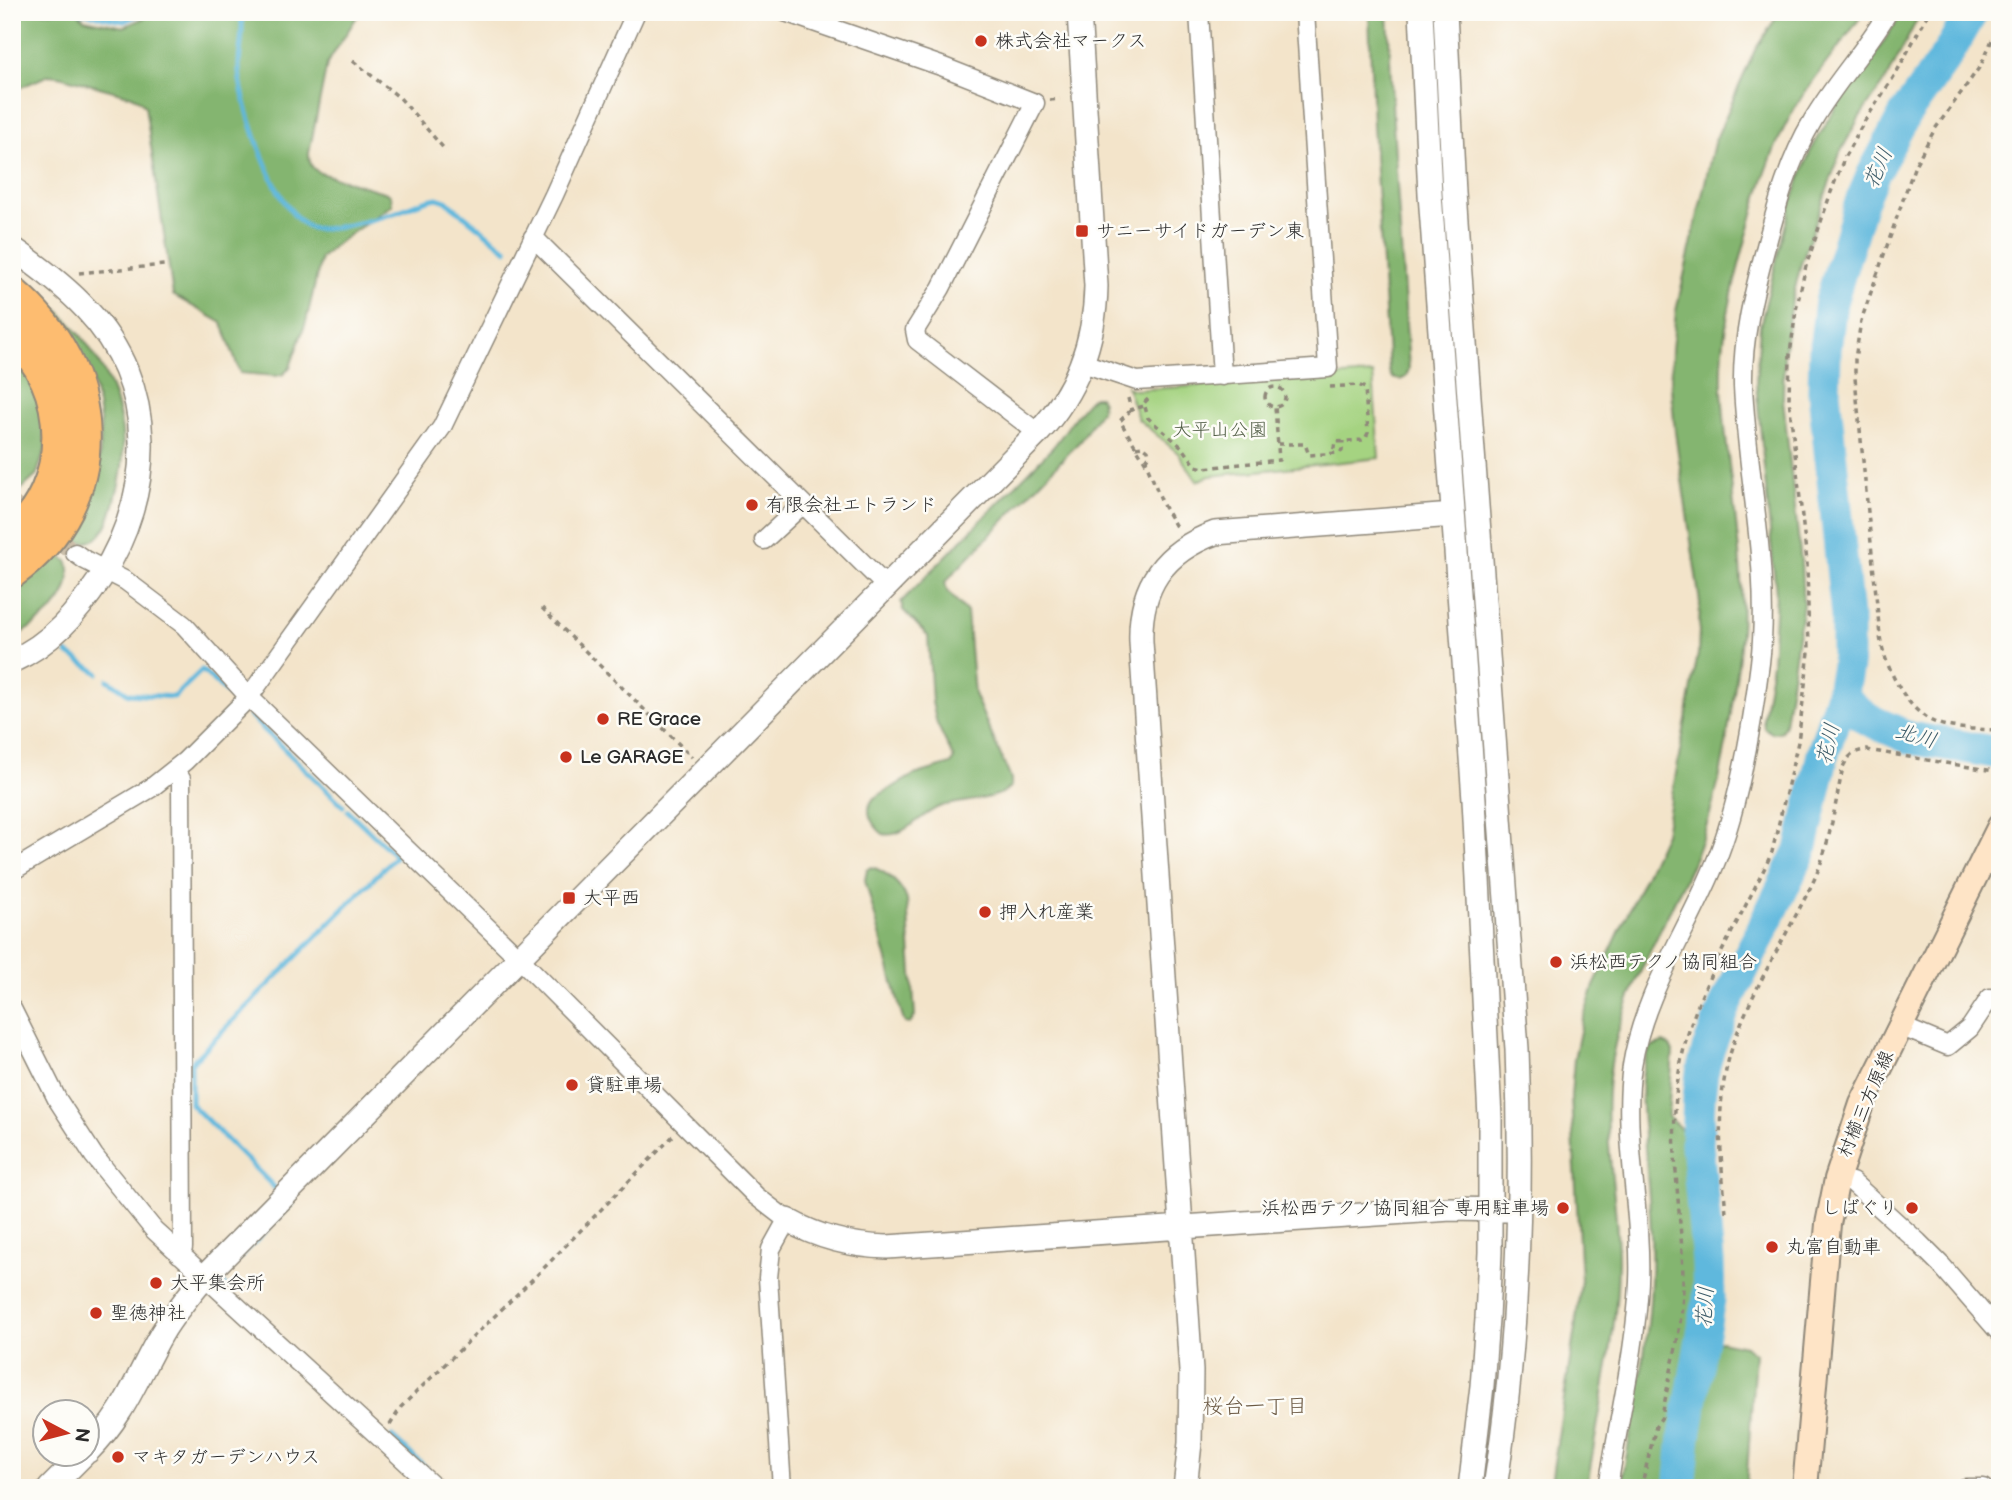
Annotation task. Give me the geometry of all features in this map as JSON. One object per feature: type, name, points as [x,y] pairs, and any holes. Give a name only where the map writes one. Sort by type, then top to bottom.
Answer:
[{"type":"highway","points":[[12,294],[39,321],[65,359],[79,394],[84,422],[80,469],[68,505],[42,544],[12,571]]},
{"type":"highway","points":[[12,335],[34,357],[48,380],[59,426],[59,449],[46,495],[34,515],[12,538]]},
{"type":"main road","name":"村櫛三方原線","points":[[1805,1488],[1825,1249],[1837,1179],[1862,1104],[2000,826]]},
{"type":"street","points":[[12,871],[142,794],[174,771],[249,697],[442,427],[554,195],[636,12]]},
{"type":"street","points":[[785,12],[941,66],[1035,103],[941,288],[915,330],[917,340],[1038,433]]},
{"type":"street","points":[[102,1436],[127,1403],[162,1334],[205,1277],[887,587],[1038,433],[1064,402],[1083,363],[1093,327],[1096,286],[1079,12]]},
{"type":"street","points":[[1199,12],[1222,376]]},
{"type":"street","points":[[1083,363],[1137,381],[1328,369],[1305,12]]},
{"type":"street","points":[[1421,12],[1428,158],[1474,799],[1490,1118],[1487,1319],[1470,1488]]},
{"type":"street","points":[[1445,12],[1455,207],[1517,1049],[1520,1210],[1508,1389],[1495,1488]]},
{"type":"street","points":[[1608,1488],[1633,1337],[1639,1282],[1629,1097],[1632,1067],[1648,1008],[1724,840],[1738,786],[1760,662],[1762,561],[1743,384],[1747,324],[1779,199],[1799,146],[1827,98],[1888,12]]},
{"type":"street","points":[[533,237],[887,587]]},
{"type":"street","points":[[12,248],[64,288],[87,310],[110,340],[130,382],[142,436],[138,492],[130,520],[105,570],[68,623],[46,641],[12,661]]},
{"type":"street","points":[[764,540],[803,504]]},
{"type":"street","points":[[1185,1488],[1190,1443],[1191,1371],[1140,624],[1148,589],[1157,574],[1182,548],[1215,533],[1453,515]]},
{"type":"street","points":[[75,553],[126,580],[170,613],[249,697],[520,959],[756,1196],[787,1220],[826,1238],[887,1247],[1451,1209],[1520,1210]]},
{"type":"street","points":[[174,771],[181,779],[183,1248],[178,1254]]},
{"type":"street","points":[[1900,1026],[1948,1046],[1970,1028],[1990,998],[2000,1005]]},
{"type":"street","points":[[12,1009],[57,1100],[94,1156],[154,1230],[435,1488]]},
{"type":"street","points":[[1837,1179],[1852,1182],[1918,1242],[2000,1334]]},
{"type":"street","points":[[782,1488],[768,1278],[771,1249],[787,1220]]},
{"type":"street","points":[[50,1488],[71,1468]]},
{"type":"street","points":[[1965,1488],[1983,1488]]},
{"type":"path","points":[[2000,22],[1981,65],[1935,129],[1915,165],[1861,321],[1855,378],[1880,636],[1886,661],[1913,705],[1923,716],[1950,726],[2000,730]]},
{"type":"path","points":[[353,61],[400,98],[446,152]]},
{"type":"path","points":[[74,273],[164,265]]},
{"type":"path","points":[[1320,387],[1358,385],[1365,388],[1368,436],[1362,440],[1333,444],[1333,454]]},
{"type":"path","points":[[1255,392],[1274,387],[1282,390],[1295,389]]},
{"type":"path","points":[[1125,389],[1131,410]]},
{"type":"path","points":[[1275,407],[1284,401],[1282,390]]},
{"type":"path","points":[[1267,391],[1267,402],[1275,407]]},
{"type":"path","points":[[1149,399],[1144,406],[1131,410],[1120,421],[1145,461],[1164,507],[1179,532]]},
{"type":"path","points":[[1144,406],[1147,418],[1183,448],[1192,463],[1200,468],[1279,460],[1275,407]]},
{"type":"path","points":[[1278,444],[1305,443],[1309,454],[1333,454],[1342,451],[1343,441]]},
{"type":"path","points":[[1136,447],[1143,446],[1148,450],[1149,456],[1145,461]]},
{"type":"path","points":[[542,608],[706,771]]},
{"type":"path","points":[[1726,1212],[1720,1121],[1729,1057],[1745,1016],[1819,869],[1843,767],[1848,757],[1857,751],[1867,750],[2000,772]]},
{"type":"path","points":[[389,1427],[401,1407],[540,1272],[684,1124]]},
{"type":"path","points":[[1641,1488],[1656,1426],[1662,1417]]},
{"type":"green space","points":[[12,12],[77,12],[84,19],[124,27],[157,12],[360,12],[327,64],[309,160],[320,173],[387,193],[391,196],[392,205],[321,258],[306,322],[290,367],[284,374],[276,376],[240,373],[222,323],[173,295],[145,106],[132,96],[59,76],[49,75],[12,91]]},
{"type":"green space","points":[[1369,12],[1388,12],[1409,369],[1406,377],[1400,380],[1392,378],[1389,371],[1373,125]]},
{"type":"green space","points":[[1780,12],[1864,12],[1808,87],[1784,129],[1759,193],[1731,296],[1723,350],[1722,387],[1742,595],[1738,664],[1731,713],[1717,788],[1703,836],[1636,981],[1618,1032],[1612,1058],[1607,1108],[1618,1259],[1611,1345],[1587,1488],[1550,1488],[1581,1280],[1571,1096],[1574,1059],[1594,986],[1665,833],[1698,654],[1700,603],[1675,432],[1671,386],[1676,311],[1714,143],[1755,50]]},
{"type":"green space","points":[[1903,12],[1921,12],[1890,73],[1859,118],[1840,153],[1801,264],[1790,309],[1784,354],[1783,399],[1803,604],[1785,724],[1781,732],[1772,733],[1764,728],[1763,719],[1772,663],[1776,594],[1756,383],[1760,326],[1791,203],[1810,152],[1837,105],[1867,67]]},
{"type":"green space","points":[[38,292],[60,312],[96,357],[118,409],[123,437],[122,466],[115,501],[103,531],[97,538],[86,542],[73,536],[95,481],[101,428],[98,403],[82,357],[70,335]]},
{"type":"green space","points":[[12,363],[22,367],[36,385],[46,448],[36,476],[17,493],[12,491]]},
{"type":"green space","name":"大平山公園","points":[[1373,374],[1379,458],[1210,476],[1197,481],[1178,453],[1138,419],[1127,387],[1135,390]]},
{"type":"green space","points":[[1093,397],[1099,397],[1102,402],[1101,410],[1080,441],[945,582],[947,591],[967,612],[974,694],[1011,779],[1011,786],[1006,791],[990,797],[942,806],[906,829],[883,834],[870,818],[869,808],[874,798],[914,775],[951,764],[954,759],[937,724],[932,702],[928,636],[903,610],[901,602],[1053,447]]},
{"type":"green space","points":[[58,554],[68,562],[67,588],[45,617],[12,639],[12,590]]},
{"type":"green space","points":[[872,867],[893,880],[902,889],[907,900],[915,1016],[910,1024],[903,1019],[865,880],[867,870]]},
{"type":"green space","points":[[1663,1043],[1670,1046],[1673,1052],[1668,1116],[1685,1133],[1687,1141],[1699,1262],[1699,1298],[1675,1435],[1670,1488],[1621,1488],[1644,1358],[1650,1307],[1651,1227],[1642,1115],[1642,1079],[1651,1047]]},
{"type":"green space","points":[[1720,1341],[1745,1346],[1755,1354],[1746,1488],[1690,1488],[1699,1413],[1711,1351]]},
{"type":"waterway","points":[[81,12],[124,21],[145,12]]},
{"type":"waterway","points":[[241,12],[239,71],[247,109],[277,188],[290,209],[304,224],[318,229],[347,225],[389,215],[437,198],[446,201],[507,250]]},
{"type":"waterway","name":"花川","points":[[1680,1488],[1685,1436],[1709,1299],[1697,1144],[1702,1073],[1725,1006],[1801,850],[1847,666],[1847,616],[1824,392],[1825,350],[1831,302],[1861,202],[1873,174],[1904,116],[1947,55],[1972,12]]},
{"type":"waterway","points":[[67,653],[98,673]]},
{"type":"waterway","points":[[108,680],[129,694],[174,697],[202,670],[232,698]]},
{"type":"waterway","name":"北川","points":[[1841,697],[1867,719],[1910,738],[2000,753]]},
{"type":"waterway","points":[[250,716],[343,806]]},
{"type":"waterway","points":[[277,1190],[191,1104],[191,1063],[396,856],[348,811]]},
{"type":"waterway","points":[[225,1285],[222,1276],[291,1204]]},
{"type":"waterway","points":[[392,1437],[426,1468]]},
{"type":"tunnel","points":[[12,504],[75,553]]},
{"type":"place","name":"株式会社マークス","points":[[981,41]]},
{"type":"place","name":"サニーサイドガーデン東","points":[[1082,231]]},
{"type":"place","name":"有限会社エトランド","points":[[752,505]]},
{"type":"place","name":"RE Grace","points":[[603,719]]},
{"type":"place","name":"Le GARAGE","points":[[566,757]]},
{"type":"place","name":"大平西","points":[[569,898]]},
{"type":"place","name":"押入れ産業","points":[[985,912]]},
{"type":"place","name":"浜松西テクノ協同組合","points":[[1556,962]]},
{"type":"place","name":"貸駐車場","points":[[572,1085]]},
{"type":"place","name":"浜松西テクノ協同組合 専用駐車場","points":[[1563,1208]]},
{"type":"place","name":"しばぐり","points":[[1912,1208]]},
{"type":"place","name":"丸富自動車","points":[[1772,1247]]},
{"type":"place","name":"大平集会所","points":[[156,1283]]},
{"type":"place","name":"聖徳神社","points":[[96,1313]]},
{"type":"place","name":"マキタガーデンハウス","points":[[118,1457]]},
{"type":"district","name":"桜台一丁目","points":[[1255,1406]]}]
